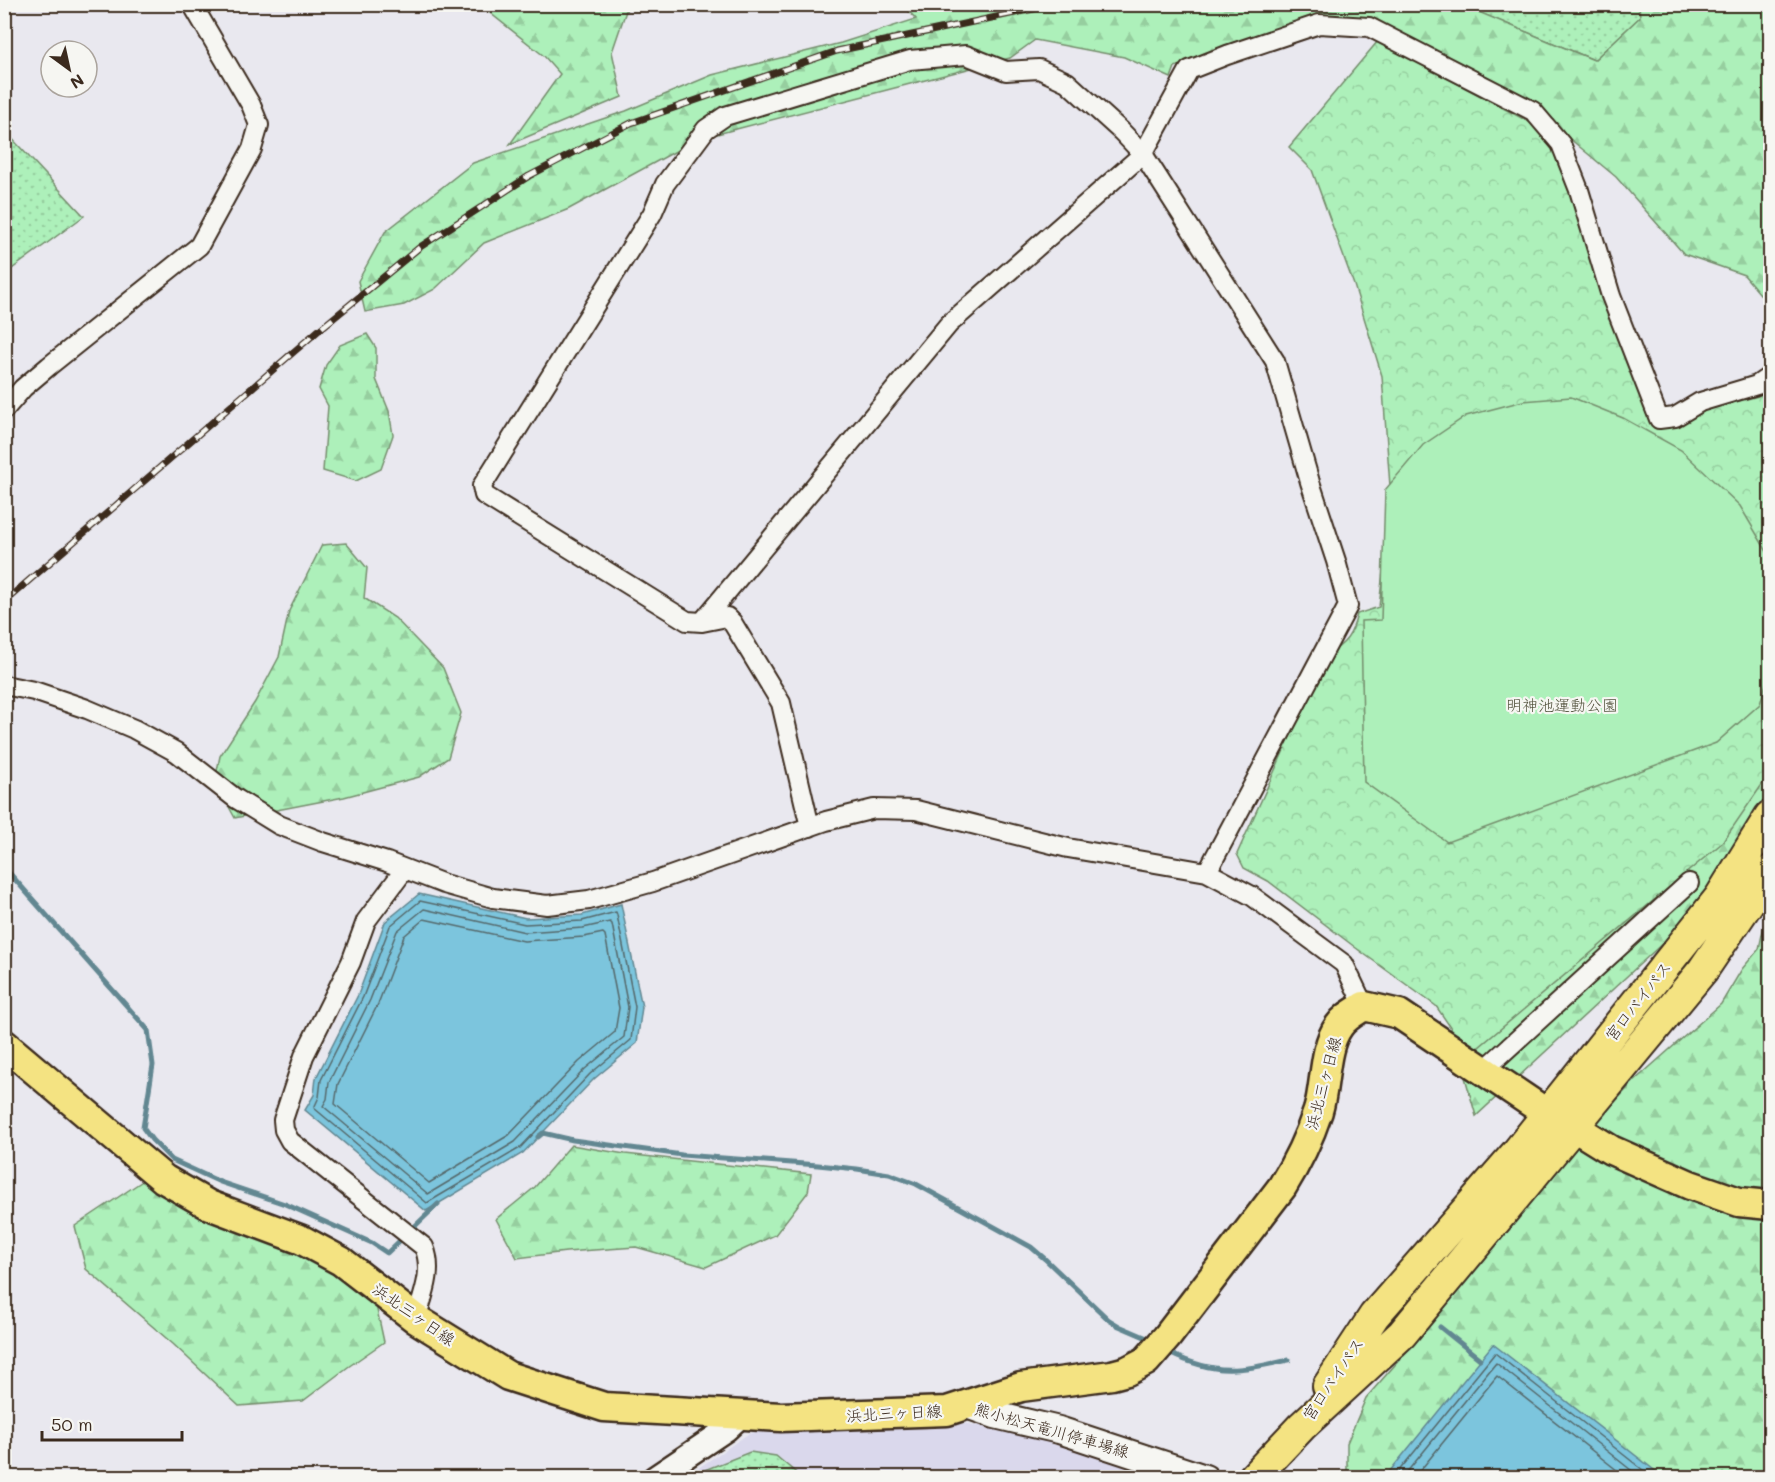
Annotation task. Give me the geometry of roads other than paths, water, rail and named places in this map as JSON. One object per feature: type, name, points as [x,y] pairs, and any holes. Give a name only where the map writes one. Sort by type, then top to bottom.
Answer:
[{"type":"highway","name":"宮口バイパス","points":[[1302,1426],[1374,1316],[1517,1152],[1720,897],[1770,816]]},
{"type":"highway","name":"宮口バイパス","points":[[1302,1426],[1402,1334],[1703,970],[1770,871]]},
{"type":"highway","points":[[1254,1478],[1302,1426]]},
{"type":"main road","points":[[1364,1006],[1399,1014],[1548,1114],[1575,1127],[1611,1150],[1690,1185],[1739,1202],[1770,1205]]},
{"type":"main road","name":"浜北三ヶ日線","points":[[4,1044],[164,1179],[209,1205],[302,1240],[341,1260],[416,1319],[508,1376],[604,1407],[781,1417],[947,1411],[1020,1388],[1112,1375],[1127,1371],[1146,1361],[1282,1187],[1296,1163],[1319,1108],[1330,1044],[1338,1027],[1348,1016],[1364,1006]]},
{"type":"main road","name":"熊小松天竜川停車場線","points":[[967,1406],[1059,1430],[1205,1478]]},
{"type":"street","points":[[4,410],[23,388],[49,366],[199,246],[252,149],[259,125],[251,105],[192,4]]},
{"type":"street","points":[[702,622],[949,324],[1143,154],[1189,70],[1319,24],[1369,27],[1533,111],[1561,144],[1579,190],[1611,296],[1659,419],[1675,417],[1700,402],[1757,386],[1770,376]]},
{"type":"street","points":[[810,827],[781,703],[732,622],[727,617],[702,622],[687,621],[484,495],[482,486],[652,214],[665,184],[706,129],[724,116],[910,60],[966,55],[1006,71],[1039,69],[1067,82],[1143,154],[1275,361],[1310,482],[1336,561],[1348,606],[1207,872]]},
{"type":"street","points":[[4,685],[34,691],[134,729],[176,752],[235,798],[279,825],[444,884],[493,898],[547,905],[589,900],[653,882],[810,827],[874,809],[916,810],[1068,848],[1207,872],[1252,896],[1344,964],[1364,1006]]},
{"type":"street","points":[[405,869],[366,921],[351,962],[304,1056],[283,1120],[284,1130],[291,1141],[424,1246],[428,1258],[428,1280],[416,1319]]},
{"type":"street","points":[[1483,1071],[1689,883]]},
{"type":"street","points":[[654,1478],[727,1429],[741,1415]]},
{"type":"water","points":[[419,894],[526,918],[582,915],[621,904],[642,1007],[637,1043],[594,1079],[523,1153],[426,1211],[305,1110],[314,1095],[316,1078],[358,995],[385,922]]},
{"type":"water","points":[[1493,1344],[1663,1477],[1385,1477]]},
{"type":"waterway","points":[[4,867],[148,1030],[153,1065],[143,1128],[172,1160],[220,1182],[285,1204],[372,1243],[387,1253],[438,1204]]},
{"type":"waterway","points":[[538,1137],[543,1133],[573,1140],[682,1155],[818,1165],[889,1174],[916,1184],[1031,1247],[1109,1320],[1147,1338]]},
{"type":"waterway","points":[[1440,1327],[1480,1359]]},
{"type":"waterway","points":[[1169,1353],[1201,1365],[1228,1369],[1256,1367],[1289,1360]]},
{"type":"railway","points":[[4,602],[319,330],[420,247],[529,176],[631,123],[837,51],[1057,4]]},
{"type":"park label","name":"明神池運動公園","points":[[1562,705]]}]
